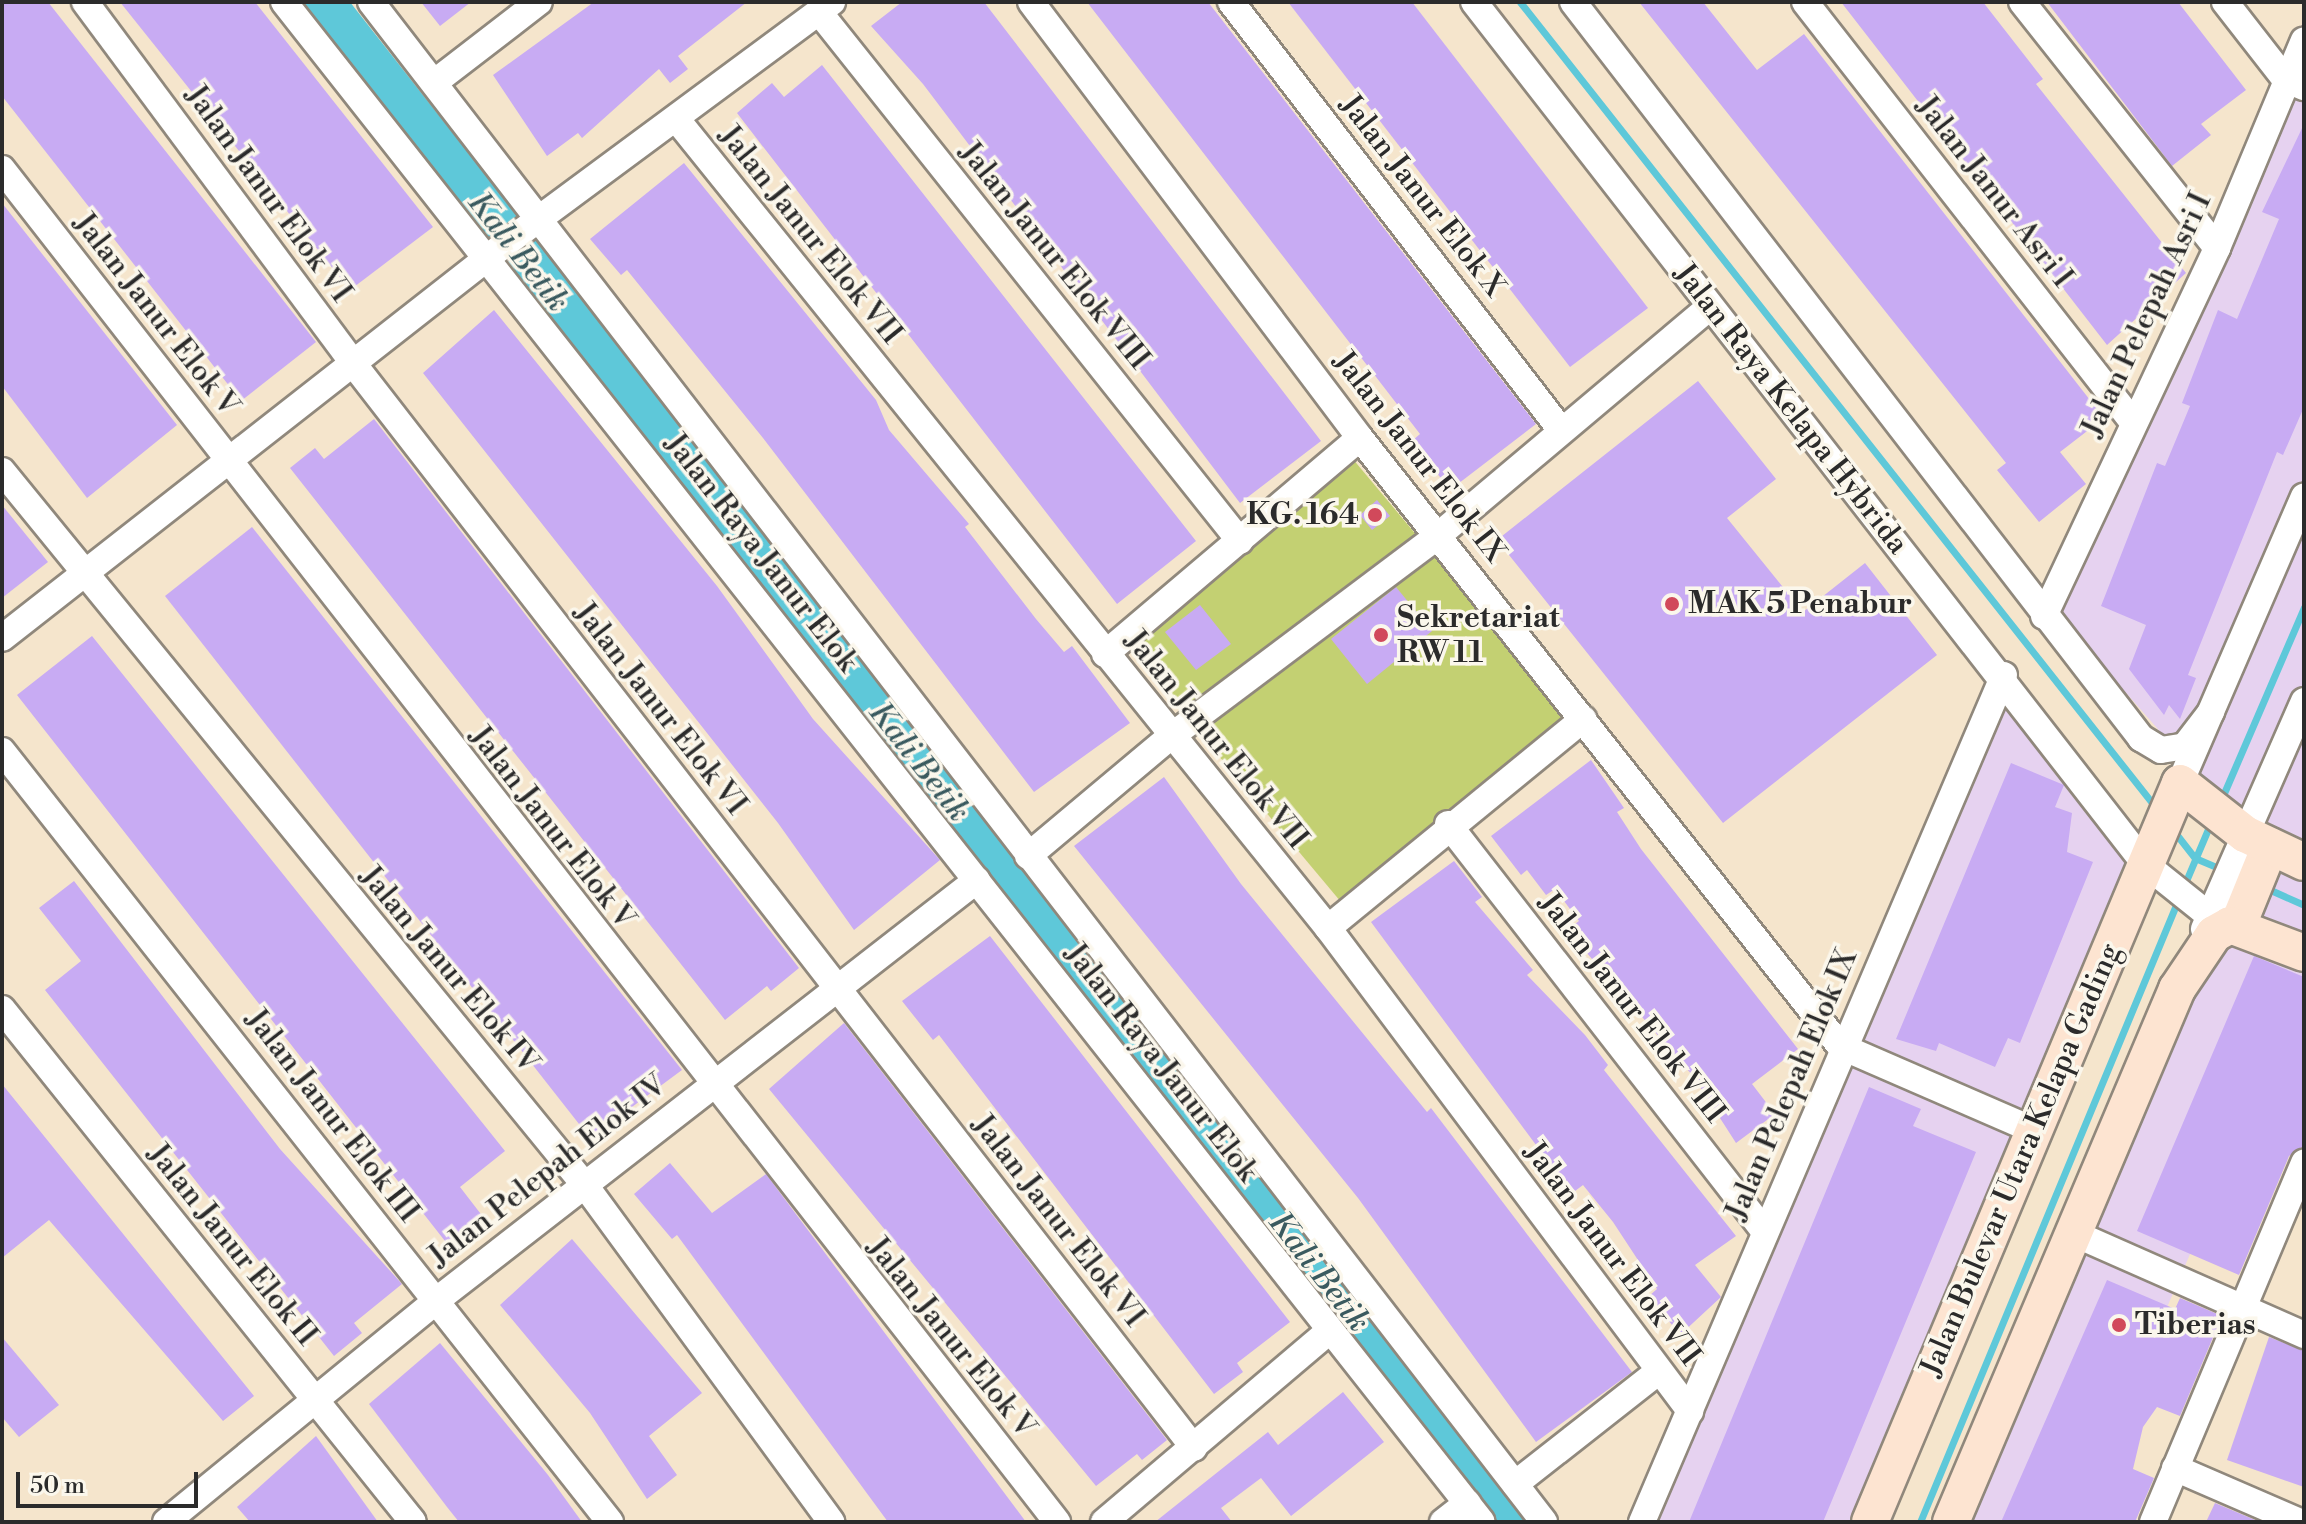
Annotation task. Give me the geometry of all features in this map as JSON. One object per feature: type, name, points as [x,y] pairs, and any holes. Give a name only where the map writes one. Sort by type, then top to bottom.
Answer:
[{"type":"main road","name":"Jalan Bulevar Utara Kelapa Gading","points":[[1870,1522],[2033,1130],[2181,791]]},
{"type":"main road","name":"Jalan Raya Kelapa Hybrida","points":[[2181,791],[2236,877],[2304,953]]},
{"type":"main road","name":"Jalan Raya Kelapa Hybrida","points":[[2236,877],[2304,862]]},
{"type":"main road","points":[[1951,1522],[2177,989],[2214,934],[2236,877]]},
{"type":"street","name":"Jalan Janur Elok VI","points":[[85,2],[355,366],[1194,1448]]},
{"type":"street","name":"Jalan Raya Janur Elok","points":[[284,2],[497,251],[977,880],[1474,1512]]},
{"type":"street","name":"Jalan Raya Janur Elok","points":[[371,2],[1544,1522]]},
{"type":"street","points":[[435,82],[539,2]]},
{"type":"street","name":"Jalan Janur Elok IX","points":[[1031,2],[1360,438],[1440,534],[1840,1046],[2033,1130]]},
{"type":"street","name":"Jalan Janur Elok X","points":[[1231,2],[1561,430]]},
{"type":"street","name":"Jalan Raya Kelapa Hybrida","points":[[1474,2],[1710,307],[2151,862],[2236,877]]},
{"type":"street","points":[[1573,2],[2044,616],[2152,746],[2185,746],[2211,712]]},
{"type":"street","name":"Jalan Janur Asri I","points":[[1805,2],[2132,421]]},
{"type":"street","points":[[2022,2],[2217,248]]},
{"type":"street","points":[[2225,2],[2295,83]]},
{"type":"street","points":[[2,638],[355,366],[497,251],[678,121],[825,7]]},
{"type":"street","name":"Jalan Janur Elok VIII","points":[[825,7],[1240,541]]},
{"type":"street","name":"Jalan Pelepah Asri I","points":[[2044,616],[2132,421],[2295,83],[2304,40]]},
{"type":"street","name":"Jalan Janur Elok VII","points":[[678,121],[1170,737],[1328,928],[1690,1411]]},
{"type":"street","name":"Jalan Janur Elok V","points":[[2,169],[709,1085],[1057,1522]]},
{"type":"street","points":[[1028,856],[1170,737],[1440,534],[1710,307]]},
{"type":"street","points":[[1105,654],[1360,438]]},
{"type":"street","name":"Jalan Janur Elok IV","points":[[2,471],[83,578],[584,1184],[831,1522]]},
{"type":"street","points":[[2181,791],[2211,712],[2304,497]]},
{"type":"street","name":"Jalan Pelepah Elok IX","points":[[1642,1522],[1840,1046],[2004,675]]},
{"type":"street","points":[[2236,877],[2304,701]]},
{"type":"street","points":[[1328,928],[1448,824],[1583,719]]},
{"type":"street","name":"Jalan Janur Elok III","points":[[2,751],[610,1522]]},
{"type":"street","name":"Jalan Janur Elok VIII","points":[[1448,824],[1765,1232]]},
{"type":"street","name":"Jalan Pelepah Elok IV","points":[[166,1522],[193,1514],[316,1400],[437,1300],[709,1085],[977,880]]},
{"type":"street","name":"Jalan Janur Elok II","points":[[2,1009],[413,1522]]},
{"type":"street","points":[[2153,1522],[2304,1163]]},
{"type":"street","points":[[2073,1233],[2304,1335]]},
{"type":"street","points":[[1104,1522],[1329,1331]]},
{"type":"street","points":[[1515,1484],[1659,1371]]},
{"type":"street","points":[[2175,1468],[2300,1522]]},
{"type":"street","points":[[1443,1522],[1474,1512]]},
{"type":"shaded area","points":[[2304,20],[2304,1062],[2278,1051],[2074,1522],[1959,1522],[2252,836],[2054,611]]},
{"type":"shaded area","points":[[1999,694],[2141,863],[1858,1522],[1650,1522]]},
{"type":"green space","points":[[1352,458],[1567,715],[1341,902],[1126,645]]},
{"type":"building","points":[[2,2],[48,2],[316,342],[241,401],[2,96]]},
{"type":"building","points":[[120,2],[255,2],[433,227],[350,290]]},
{"type":"building","points":[[421,2],[471,2],[440,26]]},
{"type":"building","points":[[594,2],[747,2],[678,56],[688,69],[670,83],[659,69],[582,138],[578,133],[547,156],[493,75]]},
{"type":"building","points":[[902,2],[984,2],[1321,441],[1240,503],[923,84],[871,26]]},
{"type":"building","points":[[1087,2],[1208,2],[1536,424],[1450,490],[1412,441],[1420,434]]},
{"type":"building","points":[[1288,2],[1412,2],[1648,308],[1570,367]]},
{"type":"building","points":[[1639,2],[1703,2],[1757,70],[1804,34],[2104,418],[2060,452],[2086,484],[2039,522],[1997,470],[2006,463]]},
{"type":"building","points":[[1841,2],[1983,2],[2043,79],[2036,84],[2186,273],[2107,345]]},
{"type":"building","points":[[2047,2],[2178,2],[2246,90],[2201,124],[2211,135],[2172,166]]},
{"type":"building","points":[[822,65],[1196,541],[1117,604],[737,113],[772,83],[784,97]]},
{"type":"building","points":[[2304,124],[2304,407],[2283,455],[2277,452],[2188,675],[2196,678],[2180,719],[2169,705],[2164,715],[2129,669],[2146,625],[2101,606],[2157,463],[2165,466],[2190,406],[2182,403],[2218,310],[2237,319],[2279,219],[2262,212]]},
{"type":"building","points":[[684,163],[876,400],[889,430],[969,524],[965,527],[1036,619],[1064,652],[1072,646],[1130,723],[1034,792],[763,438],[627,270],[621,275],[590,239]]},
{"type":"building","points":[[2,203],[177,425],[87,498],[2,386]]},
{"type":"building","points":[[494,310],[717,586],[813,719],[940,860],[854,930],[778,823],[423,373]]},
{"type":"building","name":"MAK 5 Penabur","points":[[1698,381],[1776,479],[1727,518],[1803,612],[1865,563],[1937,655],[1723,823],[1497,540]]},
{"type":"building","points":[[374,419],[799,968],[771,991],[767,986],[725,1020],[290,468],[315,448],[324,459]]},
{"type":"building","name":"KG. 164","points":[[1377,500],[1390,516],[1372,530],[1360,515]]},
{"type":"building","points":[[2,505],[48,562],[2,598]]},
{"type":"building","points":[[252,527],[682,1070],[590,1138],[165,596]]},
{"type":"building","name":"Sekretariat RW 11","points":[[1396,587],[1432,631],[1367,684],[1331,639]]},
{"type":"building","points":[[1200,605],[1231,644],[1196,670],[1165,632]]},
{"type":"building","points":[[92,636],[505,1151],[460,1187],[487,1222],[452,1250],[17,695]]},
{"type":"building","points":[[1591,760],[1624,808],[1617,812],[1641,849],[1798,1049],[1752,1084],[1775,1114],[1736,1143],[1693,1076],[1567,930],[1579,921],[1555,889],[1546,895],[1527,870],[1521,875],[1491,836]]},
{"type":"building","points":[[2011,763],[2064,785],[2055,807],[2072,813],[2067,852],[2093,862],[2020,1043],[2008,1038],[1995,1067],[1939,1043],[1936,1051],[1896,1039]]},
{"type":"building","points":[[1164,777],[1241,884],[1427,1112],[1431,1108],[1632,1372],[1536,1442],[1358,1198],[1074,846]]},
{"type":"building","points":[[1454,861],[1482,897],[1475,902],[1533,970],[1527,975],[1585,1035],[1608,1065],[1604,1070],[1736,1236],[1695,1265],[1721,1297],[1680,1335],[1649,1296],[1657,1289],[1613,1222],[1583,1185],[1575,1191],[1550,1164],[1371,922]]},
{"type":"building","points":[[74,881],[280,1149],[402,1284],[354,1323],[362,1333],[334,1356],[45,990],[81,961],[39,908]]},
{"type":"building","points":[[990,936],[1290,1322],[1237,1363],[1243,1372],[1214,1394],[939,1035],[933,1040],[902,1001]]},
{"type":"building","points":[[2254,956],[2304,977],[2304,1146],[2289,1156],[2239,1275],[2137,1231]]},
{"type":"building","points":[[844,1023],[1167,1440],[1142,1460],[1137,1454],[1096,1486],[769,1089]]},
{"type":"building","points":[[2,1084],[254,1396],[223,1421],[49,1220],[2,1258]]},
{"type":"building","points":[[1869,1087],[1921,1109],[1913,1126],[1976,1152],[1823,1522],[1689,1522]]},
{"type":"building","points":[[670,1163],[712,1213],[766,1174],[1026,1522],[888,1522],[677,1235],[672,1239],[634,1194]]},
{"type":"building","points":[[572,1239],[702,1393],[649,1436],[677,1475],[647,1499],[590,1413],[500,1305]]},
{"type":"building","points":[[2107,1280],[2175,1309],[2180,1298],[2222,1316],[2180,1416],[2157,1407],[2143,1427],[2133,1469],[2154,1478],[2135,1522],[2001,1522]]},
{"type":"building","points":[[2,1337],[59,1405],[19,1437],[2,1417]]},
{"type":"building","points":[[2269,1337],[2304,1351],[2304,1487],[2227,1460]]},
{"type":"building","points":[[440,1343],[548,1475],[582,1522],[459,1522],[447,1507],[369,1404]]},
{"type":"building","points":[[1343,1392],[1384,1442],[1291,1516],[1261,1478],[1221,1508],[1232,1522],[1155,1522],[1268,1432],[1278,1445]]},
{"type":"building","points":[[316,1436],[378,1522],[250,1522],[237,1507]]},
{"type":"building","points":[[2215,1503],[2260,1522],[2206,1522]]},
{"type":"waterway","name":"Kali Betik","points":[[322,2],[1515,1522]]},
{"type":"waterway","points":[[1520,2],[2156,808]]},
{"type":"waterway","points":[[2221,800],[2304,607]]},
{"type":"waterway","points":[[2183,888],[2211,822]]},
{"type":"waterway","points":[[2173,830],[2195,858],[2225,871]]},
{"type":"waterway","points":[[2266,888],[2304,905]]},
{"type":"waterway","points":[[1920,1522],[2178,900]]},
{"type":"place","name":"KG. 164","points":[[1375,515]]},
{"type":"place","name":"MAK 5 Penabur","points":[[1672,604]]},
{"type":"place","name":"Sekretariat RW 11","points":[[1381,635]]},
{"type":"place","name":"Tiberias","points":[[2119,1325]]}]
